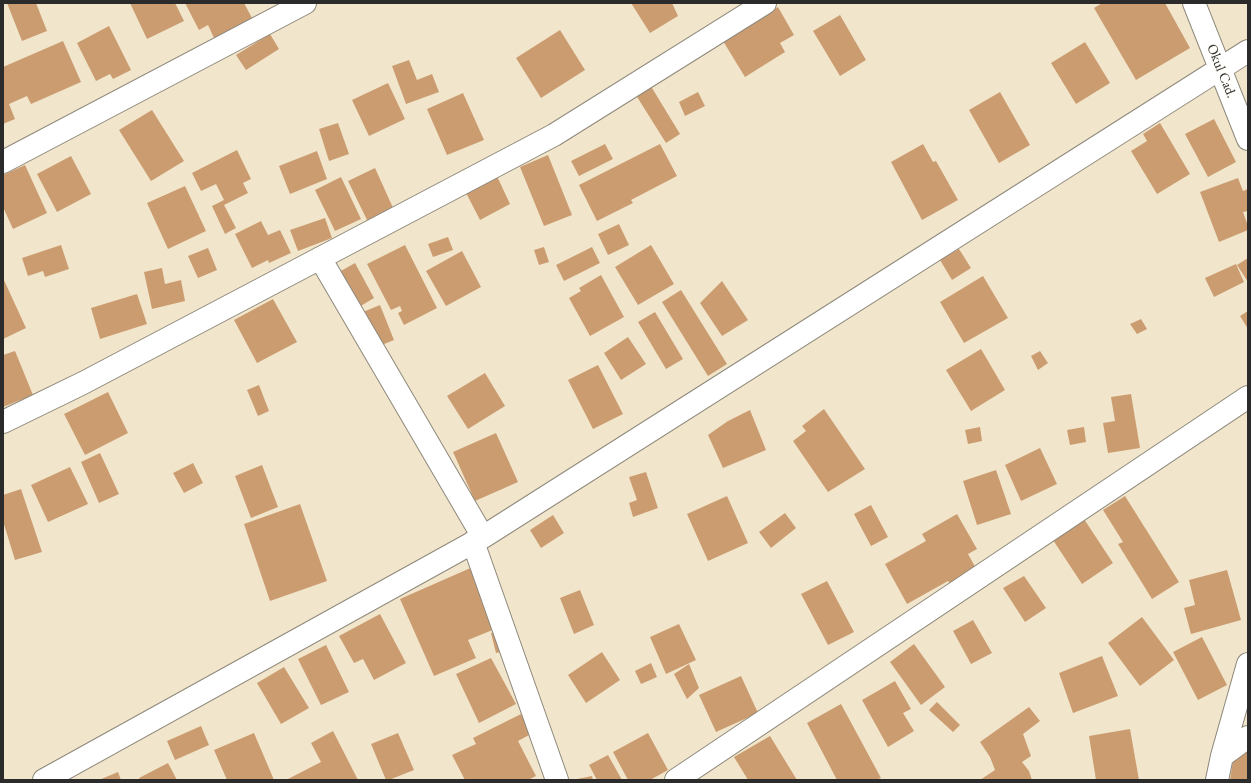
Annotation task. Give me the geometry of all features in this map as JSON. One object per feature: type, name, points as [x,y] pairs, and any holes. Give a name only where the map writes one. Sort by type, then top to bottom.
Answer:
[{"type":"street","points":[[3,162],[305,3]]},
{"type":"street","points":[[3,422],[82,383],[554,135],[765,3]]},
{"type":"street","name":"Okul Cad.","points":[[1194,3],[1248,139]]},
{"type":"street","points":[[44,780],[478,539],[1248,51]]},
{"type":"street","points":[[320,258],[478,539],[557,780]]},
{"type":"street","points":[[676,780],[1248,396]]},
{"type":"street","points":[[1217,780],[1222,756],[1248,664]]},
{"type":"street","points":[[1222,756],[1248,737]]},
{"type":"building","points":[[7,3],[36,3],[47,31],[22,41]]},
{"type":"building","points":[[130,3],[175,3],[184,21],[147,39]]},
{"type":"building","points":[[185,3],[244,3],[252,18],[214,38],[208,25],[199,30]]},
{"type":"building","points":[[631,3],[672,3],[678,16],[650,33]]},
{"type":"building","points":[[1102,3],[1165,3],[1190,48],[1136,80],[1094,8]]},
{"type":"building","points":[[778,7],[794,35],[780,43],[785,52],[745,77],[723,41]]},
{"type":"building","points":[[840,15],[866,60],[840,76],[813,31]]},
{"type":"building","points":[[109,26],[131,70],[113,79],[110,74],[96,81],[77,43]]},
{"type":"building","points":[[560,30],[585,70],[541,98],[516,58]]},
{"type":"building","points":[[270,34],[279,49],[246,70],[236,55]]},
{"type":"building","points":[[63,41],[81,82],[31,104],[27,96],[9,104],[15,119],[3,124],[3,67]]},
{"type":"building","points":[[1085,42],[1110,83],[1076,104],[1051,63]]},
{"type":"building","points":[[409,60],[417,80],[432,74],[439,92],[406,104],[392,66]]},
{"type":"building","points":[[388,83],[405,119],[369,136],[352,100]]},
{"type":"building","points":[[649,83],[680,134],[666,143],[634,92]]},
{"type":"building","points":[[698,92],[705,106],[685,116],[679,102]]},
{"type":"building","points":[[1000,92],[1030,145],[999,163],[969,110]]},
{"type":"building","points":[[463,93],[484,140],[447,155],[427,109]]},
{"type":"building","points":[[152,110],[184,161],[151,181],[119,130]]},
{"type":"building","points":[[1214,119],[1236,162],[1208,177],[1185,134]]},
{"type":"building","points":[[338,123],[349,154],[329,161],[319,129]]},
{"type":"building","points":[[1160,123],[1190,174],[1157,194],[1131,151],[1147,141],[1143,134]]},
{"type":"building","points":[[605,144],[613,159],[579,176],[571,161]]},
{"type":"building","points":[[660,144],[677,176],[631,200],[633,203],[597,221],[579,185]]},
{"type":"building","points":[[923,144],[933,162],[936,161],[958,200],[922,220],[891,162]]},
{"type":"building","points":[[237,150],[251,179],[243,183],[248,193],[224,205],[236,228],[225,234],[212,206],[224,200],[216,184],[201,191],[192,173]]},
{"type":"building","points":[[317,151],[327,179],[290,194],[279,166]]},
{"type":"building","points":[[548,155],[572,215],[544,226],[520,167]]},
{"type":"building","points":[[71,156],[91,194],[57,212],[37,174]]},
{"type":"building","points":[[25,165],[47,213],[13,229],[3,207],[3,175]]},
{"type":"building","points":[[375,168],[394,210],[368,222],[348,181]]},
{"type":"building","points":[[495,172],[510,204],[480,220],[463,187]]},
{"type":"building","points":[[341,177],[361,219],[335,231],[315,190]]},
{"type":"building","points":[[1238,178],[1243,191],[1248,189],[1248,211],[1243,212],[1248,230],[1219,242],[1200,192]]},
{"type":"building","points":[[185,186],[206,231],[168,249],[147,203]]},
{"type":"building","points":[[325,218],[332,238],[298,251],[290,230]]},
{"type":"building","points":[[261,221],[268,235],[280,230],[291,253],[269,263],[268,260],[252,268],[235,234]]},
{"type":"building","points":[[619,224],[629,245],[608,255],[598,234]]},
{"type":"building","points":[[448,237],[453,250],[433,257],[428,244]]},
{"type":"building","points":[[61,245],[69,269],[45,277],[43,271],[28,276],[22,258]]},
{"type":"building","points":[[405,245],[437,308],[404,325],[398,313],[402,311],[400,306],[391,310],[367,264]]},
{"type":"building","points":[[651,245],[674,284],[638,305],[615,267]]},
{"type":"building","points":[[544,247],[549,262],[539,265],[534,250]]},
{"type":"building","points":[[592,247],[600,263],[564,281],[556,265]]},
{"type":"building","points":[[208,248],[217,270],[198,278],[188,256]]},
{"type":"building","points":[[959,249],[971,268],[952,280],[940,260]]},
{"type":"building","points":[[462,251],[481,287],[446,306],[426,271]]},
{"type":"building","points":[[1248,258],[1248,282],[1237,265]]},
{"type":"building","points":[[355,263],[374,298],[359,307],[339,272]]},
{"type":"building","points":[[1236,264],[1244,282],[1214,297],[1205,278]]},
{"type":"building","points":[[162,268],[165,284],[181,280],[185,301],[152,309],[144,272]]},
{"type":"building","points":[[601,275],[624,317],[590,336],[569,298],[581,291],[579,288]]},
{"type":"building","points":[[983,276],[1008,318],[964,343],[940,302]]},
{"type":"building","points":[[3,278],[26,328],[3,339]]},
{"type":"building","points":[[722,281],[748,320],[722,336],[700,303]]},
{"type":"building","points":[[681,290],[727,364],[708,376],[662,302]]},
{"type":"building","points":[[137,294],[147,324],[100,339],[91,308]]},
{"type":"building","points":[[273,299],[297,342],[257,363],[234,320]]},
{"type":"building","points":[[380,305],[394,340],[377,347],[363,312]]},
{"type":"building","points":[[1248,311],[1248,329],[1240,316]]},
{"type":"building","points":[[655,312],[683,359],[666,369],[638,322]]},
{"type":"building","points":[[1141,319],[1147,329],[1137,334],[1130,324]]},
{"type":"building","points":[[628,337],[646,364],[621,380],[604,353]]},
{"type":"building","points":[[981,349],[1005,390],[971,411],[946,370]]},
{"type":"building","points":[[15,351],[33,395],[3,407],[3,355]]},
{"type":"building","points":[[1040,351],[1048,363],[1038,370],[1031,356]]},
{"type":"building","points":[[598,365],[623,414],[593,429],[568,380]]},
{"type":"building","points":[[485,373],[505,406],[468,429],[447,396]]},
{"type":"building","points":[[259,385],[269,411],[258,416],[247,390]]},
{"type":"building","points":[[108,392],[128,433],[85,455],[64,414]]},
{"type":"building","points":[[1131,394],[1140,448],[1108,453],[1103,423],[1115,421],[1111,397]]},
{"type":"building","points":[[824,409],[865,469],[828,492],[793,441],[806,431],[802,426]]},
{"type":"building","points":[[750,410],[766,450],[723,468],[708,435],[728,421]]},
{"type":"building","points":[[980,427],[982,441],[968,444],[965,430]]},
{"type":"building","points":[[1084,427],[1086,442],[1070,445],[1067,430]]},
{"type":"building","points":[[496,433],[518,482],[475,501],[453,452]]},
{"type":"building","points":[[1040,448],[1057,484],[1021,501],[1005,465]]},
{"type":"building","points":[[100,453],[119,494],[99,503],[81,462]]},
{"type":"building","points":[[193,463],[203,483],[184,493],[173,473]]},
{"type":"building","points":[[262,465],[278,507],[251,518],[235,476]]},
{"type":"building","points":[[70,467],[88,504],[48,522],[31,485]]},
{"type":"building","points":[[996,470],[1011,514],[977,525],[963,481]]},
{"type":"building","points":[[646,472],[658,508],[633,517],[629,503],[637,500],[629,477]]},
{"type":"building","points":[[21,489],[42,552],[15,560],[3,521],[3,495]]},
{"type":"building","points":[[727,496],[748,543],[708,561],[687,514]]},
{"type":"building","points":[[1125,496],[1179,582],[1152,599],[1118,544],[1123,542],[1103,510]]},
{"type":"building","points":[[300,504],[327,581],[270,601],[244,524]]},
{"type":"building","points":[[871,505],[888,537],[871,546],[854,514]]},
{"type":"building","points":[[785,513],[796,528],[771,548],[759,532]]},
{"type":"building","points":[[957,514],[977,549],[968,554],[977,570],[951,585],[948,581],[907,604],[885,564],[926,541],[922,534]]},
{"type":"building","points":[[553,515],[564,533],[541,548],[530,530]]},
{"type":"building","points":[[1084,519],[1113,563],[1082,584],[1053,540]]},
{"type":"building","points":[[475,566],[500,627],[468,640],[476,658],[434,676],[400,599]]},
{"type":"building","points":[[1227,570],[1241,620],[1191,634],[1184,608],[1195,605],[1189,580]]},
{"type":"building","points":[[1024,576],[1046,608],[1025,622],[1003,588]]},
{"type":"building","points":[[827,581],[854,632],[828,645],[801,594]]},
{"type":"building","points":[[580,590],[594,625],[574,634],[560,598]]},
{"type":"building","points":[[380,614],[406,663],[374,680],[363,659],[354,663],[339,636]]},
{"type":"building","points":[[1142,617],[1174,660],[1140,686],[1108,643]]},
{"type":"building","points":[[973,620],[992,653],[971,664],[953,631]]},
{"type":"building","points":[[679,624],[696,660],[666,674],[650,637]]},
{"type":"building","points":[[503,630],[509,650],[496,653],[491,633]]},
{"type":"building","points":[[1202,637],[1227,685],[1198,700],[1173,652]]},
{"type":"building","points":[[914,644],[945,687],[921,705],[890,662]]},
{"type":"building","points":[[326,645],[349,692],[321,705],[298,659]]},
{"type":"building","points":[[602,652],[620,680],[586,703],[568,675]]},
{"type":"building","points":[[1102,656],[1118,696],[1073,713],[1059,673]]},
{"type":"building","points":[[491,658],[516,704],[479,723],[456,674]]},
{"type":"building","points":[[651,663],[657,677],[641,684],[635,671]]},
{"type":"building","points":[[689,664],[699,688],[687,699],[674,674]]},
{"type":"building","points":[[284,667],[309,708],[281,724],[257,683]]},
{"type":"building","points":[[741,676],[758,713],[716,732],[699,695]]},
{"type":"building","points":[[895,681],[911,709],[903,713],[914,731],[888,747],[862,700]]},
{"type":"building","points":[[937,702],[960,725],[953,732],[929,710]]},
{"type":"building","points":[[841,704],[881,778],[876,780],[837,780],[807,723]]},
{"type":"building","points":[[1029,707],[1040,721],[1023,734],[1031,756],[1022,762],[1029,771],[1032,780],[980,780],[995,770],[990,757],[980,742]]},
{"type":"building","points":[[521,714],[531,734],[518,741],[536,776],[528,780],[465,780],[452,755],[476,744],[473,738]]},
{"type":"building","points":[[201,726],[209,745],[175,760],[167,741]]},
{"type":"building","points":[[1130,729],[1139,780],[1096,780],[1089,736]]},
{"type":"building","points":[[333,731],[358,780],[286,780],[321,762],[311,743]]},
{"type":"building","points":[[254,733],[274,780],[227,780],[214,750]]},
{"type":"building","points":[[398,733],[414,770],[386,780],[371,744]]},
{"type":"building","points":[[648,733],[668,770],[650,780],[628,780],[613,752]]},
{"type":"building","points":[[770,736],[797,780],[748,780],[734,757]]},
{"type":"building","points":[[1248,750],[1248,780],[1230,780],[1234,754]]},
{"type":"building","points":[[608,755],[622,780],[597,780],[589,765]]},
{"type":"building","points":[[168,763],[177,780],[140,780],[139,778]]},
{"type":"building","points":[[118,772],[121,780],[99,780]]},
{"type":"building","points":[[592,776],[593,780],[577,780],[577,779]]}]
